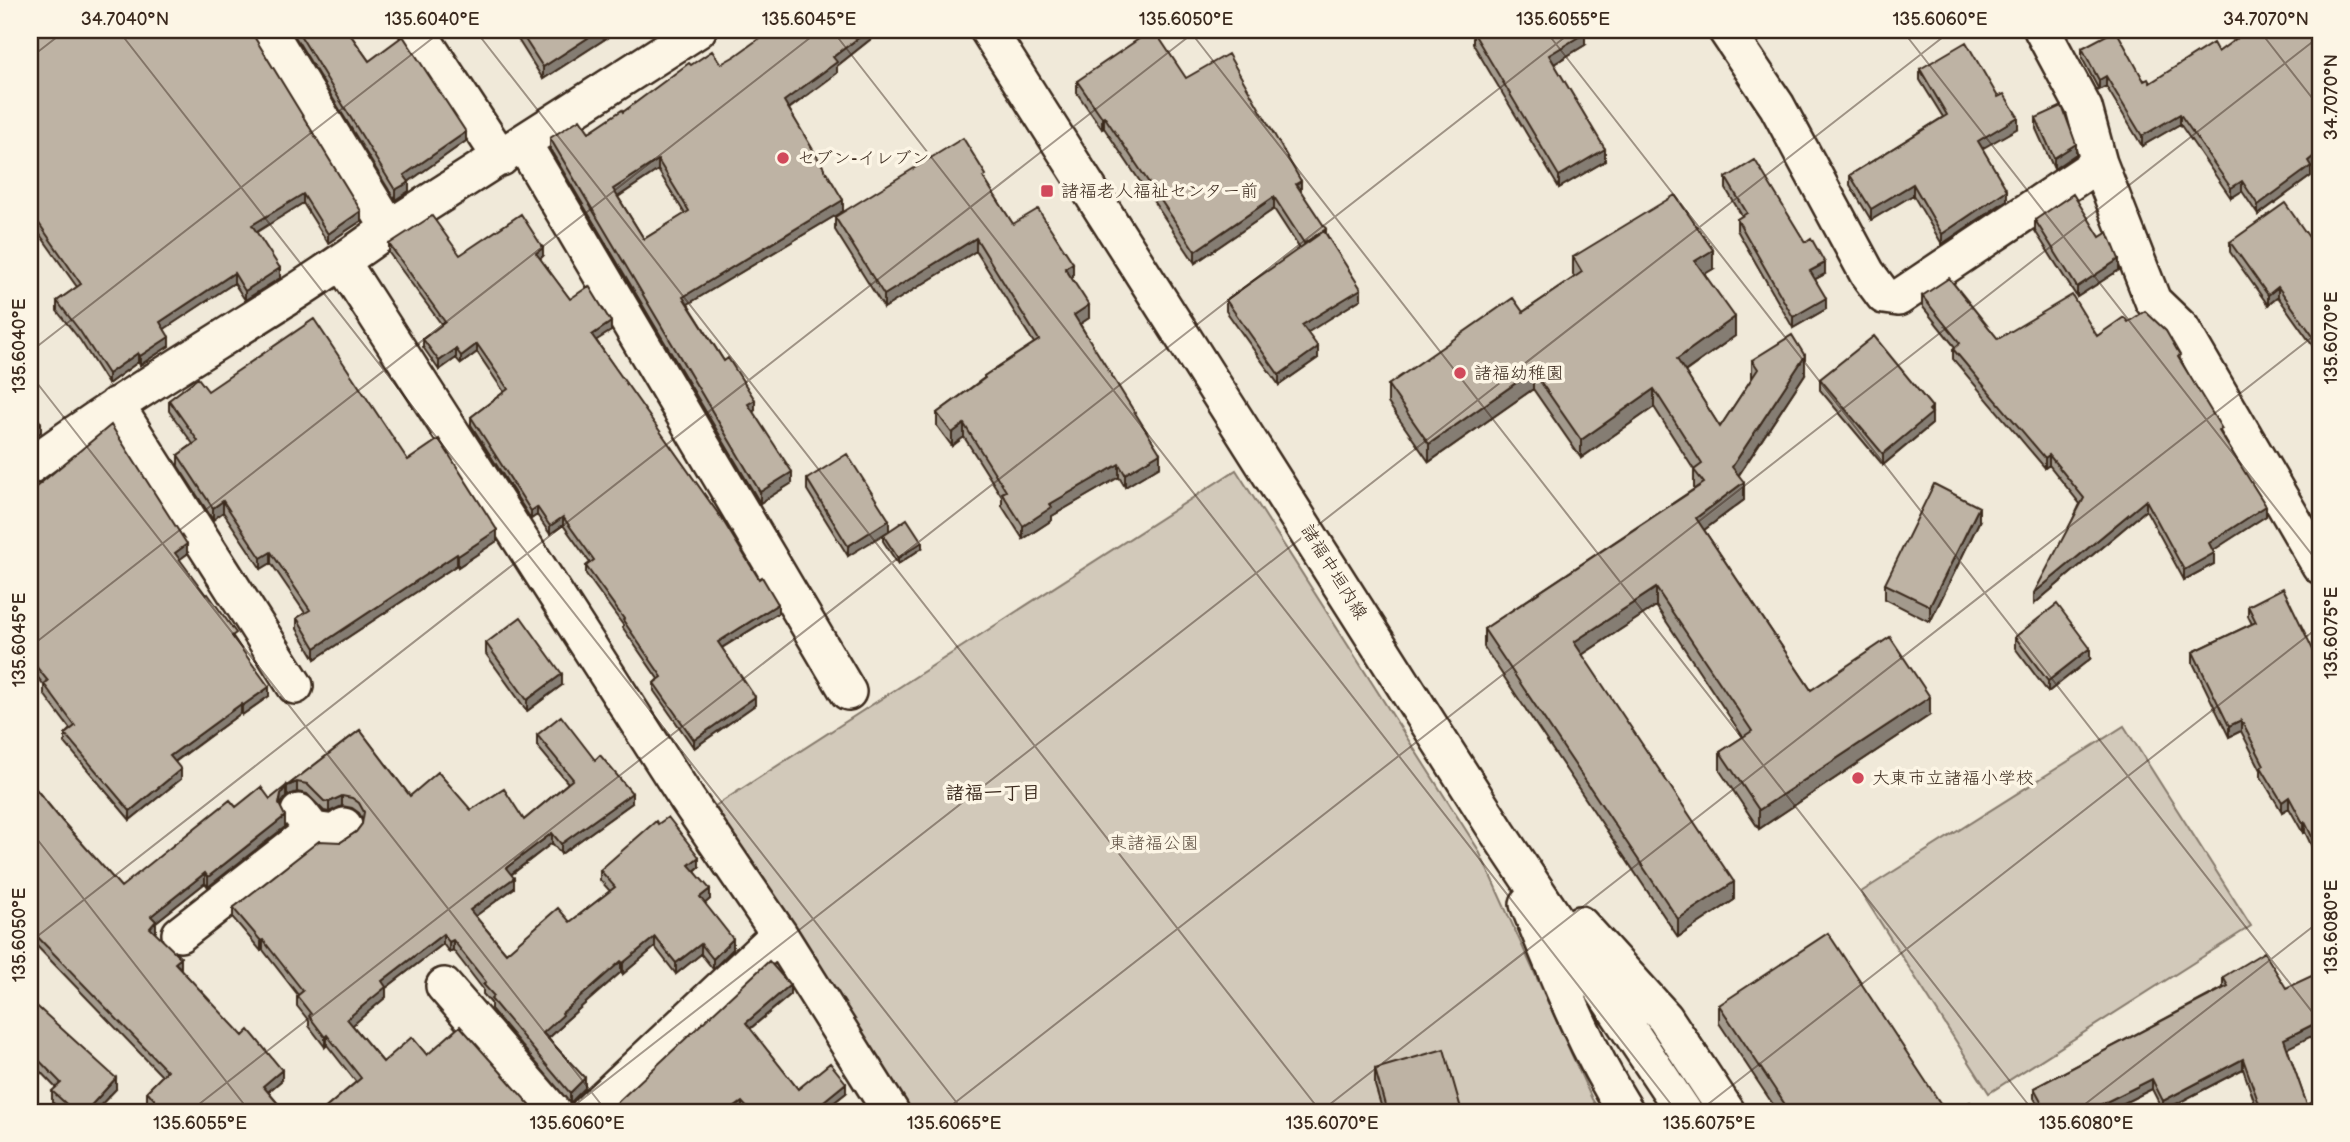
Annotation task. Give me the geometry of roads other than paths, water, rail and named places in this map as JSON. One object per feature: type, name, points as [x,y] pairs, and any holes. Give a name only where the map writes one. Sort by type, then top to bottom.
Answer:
[{"type":"street","points":[[268,30],[389,228]]},
{"type":"street","points":[[417,30],[512,150],[848,692]]},
{"type":"street","points":[[30,466],[116,405],[236,332],[389,228],[698,30]]},
{"type":"street","name":"諸福中垣内線","points":[[988,30],[1498,833],[1684,1112]]},
{"type":"street","points":[[1726,30],[1777,106],[1867,273],[1884,296],[1898,298],[2099,163]]},
{"type":"street","points":[[2042,30],[2084,108],[2099,163],[2154,301],[2182,329],[2320,566]]},
{"type":"street","points":[[342,262],[680,788],[779,934],[891,1112]]},
{"type":"street","points":[[116,405],[295,686]]},
{"type":"street","points":[[180,934],[319,823]]},
{"type":"street","points":[[1498,833],[1571,1009],[1626,1112]]},
{"type":"street","points":[[1498,833],[1665,1018],[1727,1112]]},
{"type":"street","points":[[589,1112],[779,934]]},
{"type":"street","points":[[444,986],[553,1112]]},
{"type":"place","name":"セブン-イレブン","points":[[783,158]]},
{"type":"place","name":"諸福老人福祉センター前","points":[[1047,191]]},
{"type":"place","name":"諸福幼稚園","points":[[1460,373]]},
{"type":"place","name":"大東市立諸福小学校","points":[[1858,778]]},
{"type":"district","name":"諸福一丁目","points":[[993,793]]},
{"type":"park label","name":"東諸福公園","points":[[1154,843]]}]
